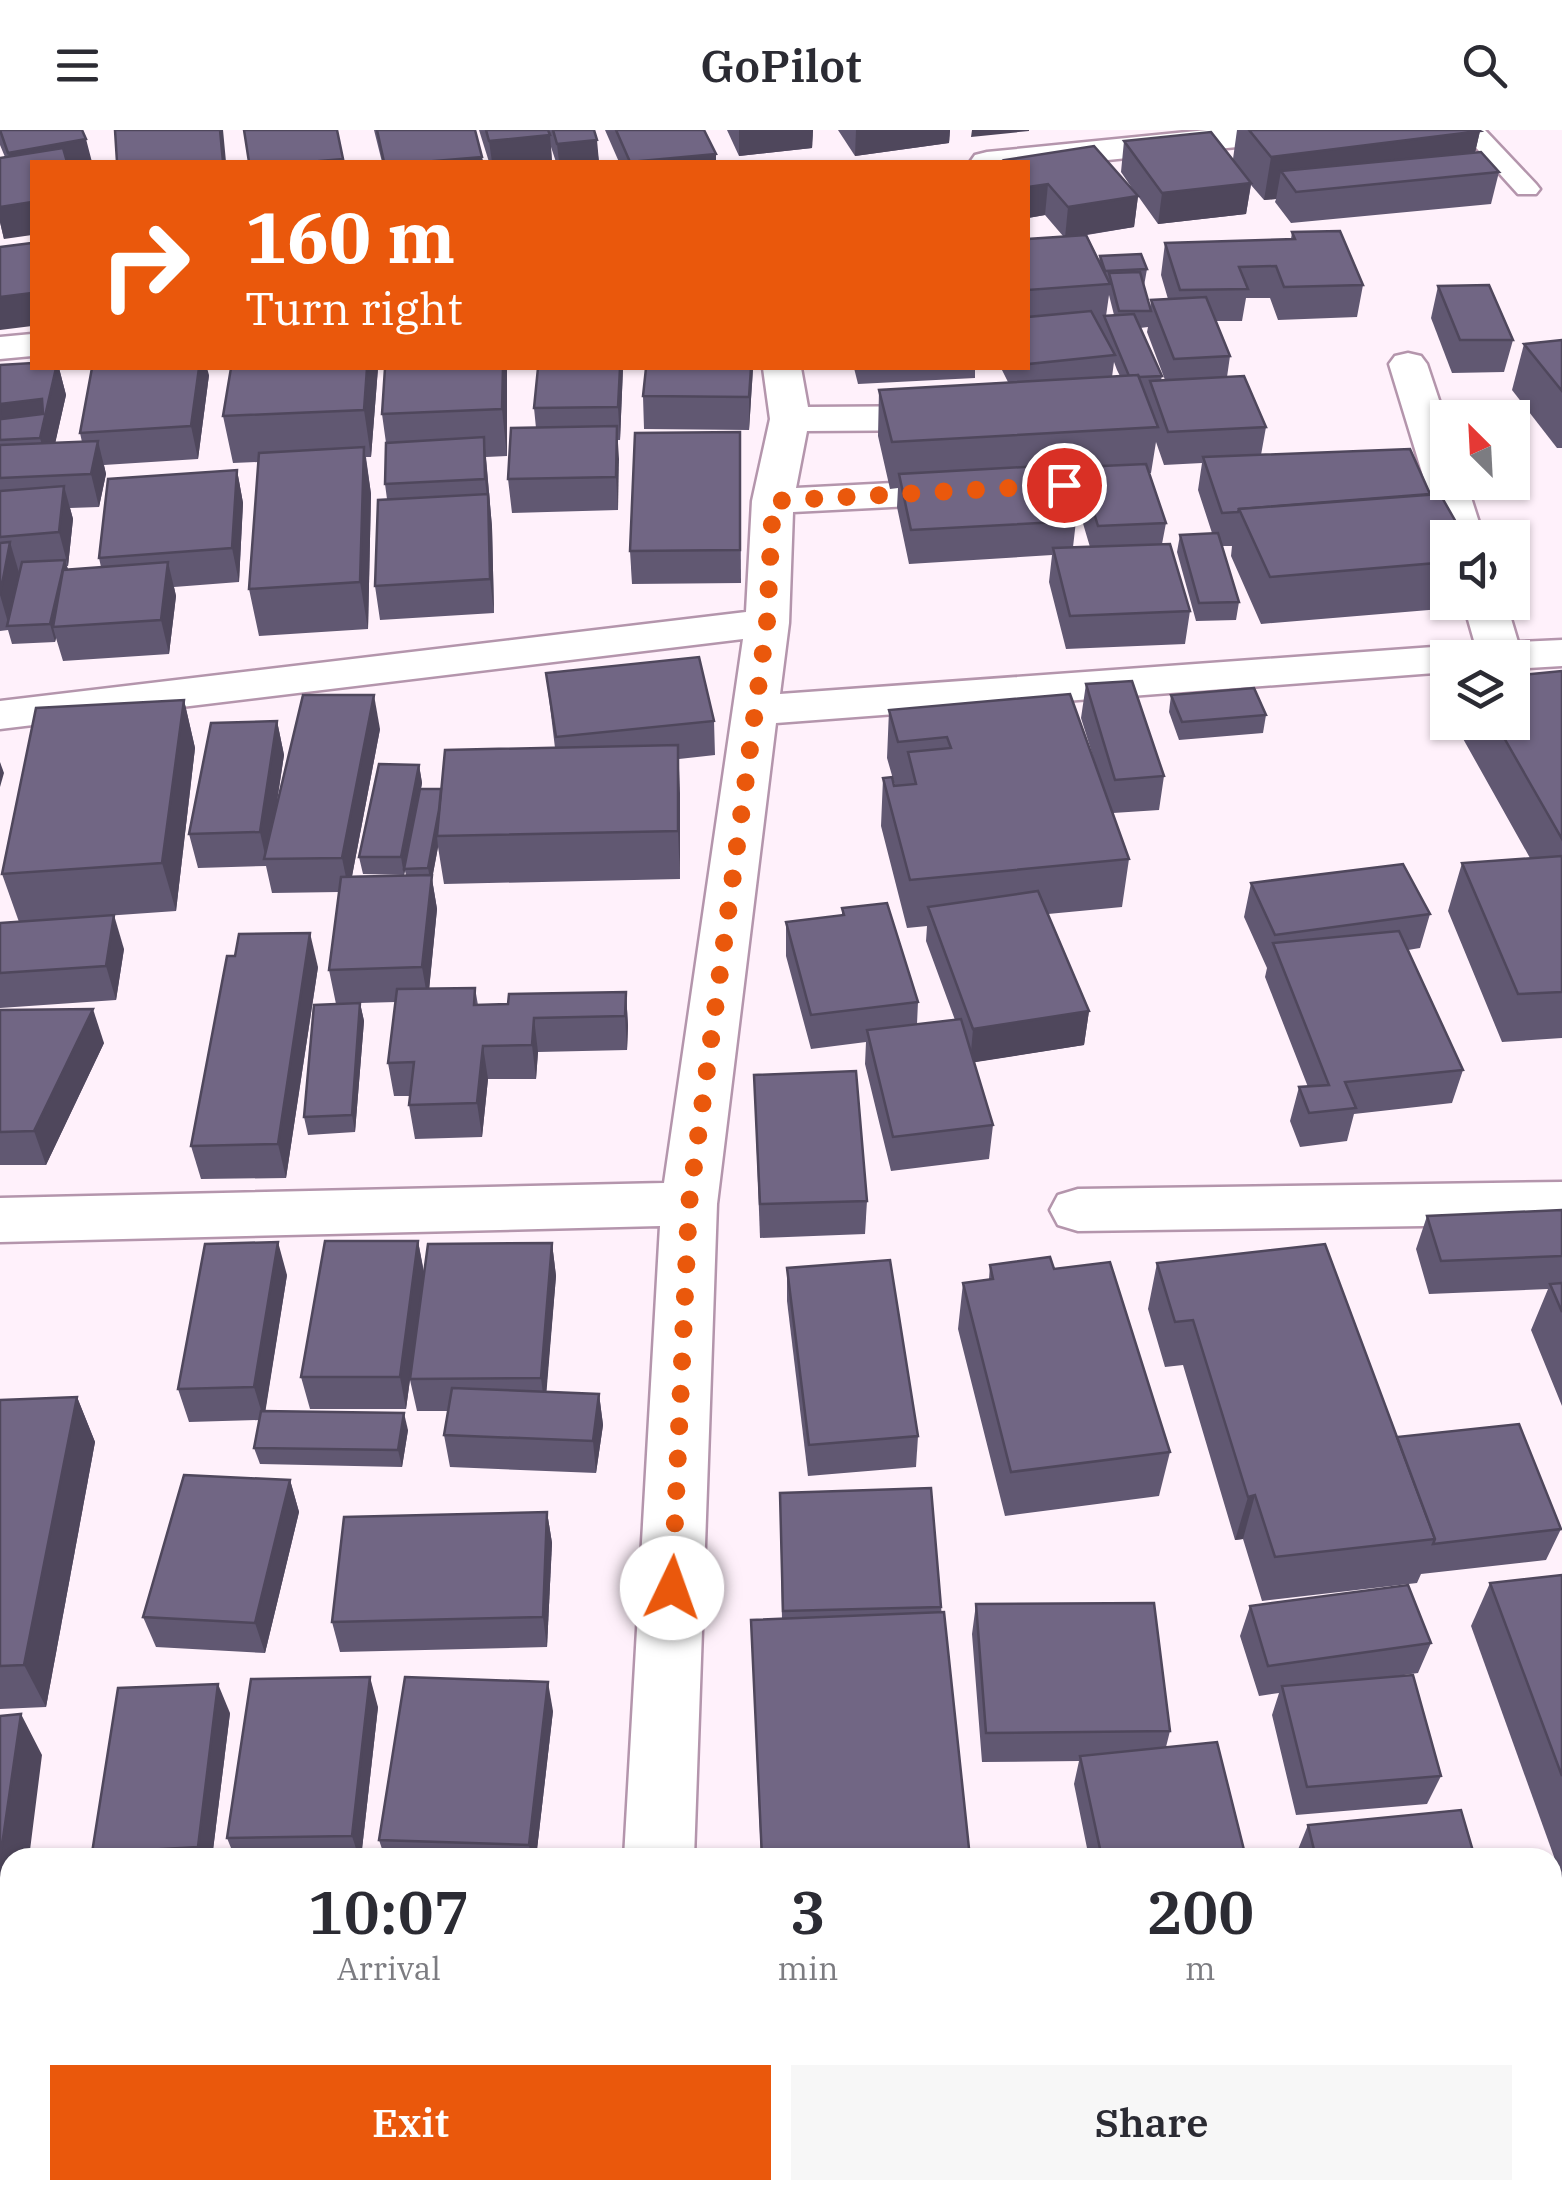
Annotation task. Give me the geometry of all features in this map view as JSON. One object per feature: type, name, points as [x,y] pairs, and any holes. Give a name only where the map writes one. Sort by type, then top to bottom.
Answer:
[{"type":"street","points":[[1007,160],[1308,130]]},
{"type":"street","points":[[0,348],[30,345]]},
{"type":"street","points":[[1408,364],[1457,520]]},
{"type":"street","points":[[660,1848],[689,1204],[767,622],[773,501],[790,419],[782,370]]},
{"type":"street","points":[[790,419],[981,418]]},
{"type":"street","points":[[773,501],[1008,488]]},
{"type":"street","points":[[0,714],[767,622]]},
{"type":"street","points":[[1530,654],[1562,653]]},
{"type":"street","points":[[754,710],[1430,659]]},
{"type":"street","points":[[1078,1210],[1562,1203]]},
{"type":"street","points":[[0,1220],[689,1204]]},
{"type":"lane","points":[[1472,130],[1527,188]]},
{"type":"building","points":[[0,130],[82,130],[86,139],[8,153]]},
{"type":"building","points":[[115,130],[220,130],[223,160],[117,160]]},
{"type":"building","points":[[244,130],[337,130],[343,159],[332,160],[249,160]]},
{"type":"building","points":[[377,130],[475,130],[482,157],[447,160],[384,160]]},
{"type":"building","points":[[486,130],[548,130],[550,135],[489,141]]},
{"type":"building","points":[[553,130],[594,130],[597,140],[557,144]]},
{"type":"building","points":[[616,130],[704,130],[716,154],[652,160],[629,160]]},
{"type":"building","points":[[1249,130],[1478,130],[1480,131],[1271,157]]},
{"type":"building","points":[[1211,132],[1251,183],[1162,193],[1124,141]]},
{"type":"building","points":[[1094,146],[1138,196],[1068,207],[1048,184],[1030,187],[1030,160],[1005,160]]},
{"type":"building","points":[[63,148],[66,160],[30,160],[30,202],[0,207],[0,158]]},
{"type":"building","points":[[1481,152],[1499,172],[1296,192],[1281,171]]},
{"type":"building","points":[[1340,231],[1363,285],[1284,287],[1276,266],[1239,267],[1248,289],[1180,290],[1165,243],[1295,239],[1292,232]]},
{"type":"building","points":[[1086,235],[1110,284],[1030,290],[1030,239]]},
{"type":"building","points":[[30,243],[30,293],[0,297],[0,247]]},
{"type":"building","points":[[1141,254],[1147,269],[1105,271],[1100,256]]},
{"type":"building","points":[[1140,272],[1151,311],[1119,311],[1109,273]]},
{"type":"building","points":[[1489,285],[1513,340],[1460,340],[1438,286]]},
{"type":"building","points":[[1206,297],[1230,356],[1174,359],[1151,300]]},
{"type":"building","points":[[1091,311],[1115,355],[1030,364],[1030,317]]},
{"type":"building","points":[[1134,314],[1162,376],[1129,376],[1104,316]]},
{"type":"building","points":[[1562,340],[1562,391],[1524,344]]},
{"type":"building","points":[[30,363],[30,370],[56,370],[40,438],[0,440],[0,365]],"holes":[[[42,399],[43,414],[1,419],[0,404]]]},
{"type":"building","points":[[92,370],[199,370],[191,426],[80,433]]},
{"type":"building","points":[[231,370],[367,370],[364,410],[223,416]]},
{"type":"building","points":[[385,370],[503,370],[502,409],[382,414]]},
{"type":"building","points":[[538,370],[620,370],[618,407],[534,408]]},
{"type":"building","points":[[646,370],[751,370],[749,397],[643,396]]},
{"type":"building","points":[[1138,375],[1158,427],[892,442],[879,390]]},
{"type":"building","points":[[1244,376],[1266,427],[1168,432],[1150,381]]},
{"type":"building","points":[[617,426],[616,477],[508,479],[511,428]]},
{"type":"building","points":[[740,432],[740,550],[630,551],[635,433]]},
{"type":"building","points":[[484,437],[485,479],[385,484],[386,443]]},
{"type":"building","points":[[98,441],[91,474],[0,478],[0,445]]},
{"type":"building","points":[[364,447],[360,582],[249,589],[259,453]]},
{"type":"building","points":[[1410,449],[1430,494],[1222,513],[1203,457]]},
{"type":"building","points":[[1146,464],[1166,523],[1098,526],[1080,467]]},
{"type":"building","points":[[1059,465],[1076,521],[911,530],[899,474]]},
{"type":"building","points":[[237,470],[232,548],[99,558],[108,479]]},
{"type":"building","points":[[64,486],[59,532],[0,537],[0,491]]},
{"type":"building","points":[[488,494],[490,579],[375,586],[378,500]]},
{"type":"building","points":[[1430,495],[1430,500],[1443,500],[1455,520],[1430,520],[1430,564],[1270,577],[1239,509]]},
{"type":"building","points":[[1218,533],[1239,602],[1199,603],[1180,535]]},
{"type":"building","points":[[10,542],[0,595],[0,543]]},
{"type":"building","points":[[1170,544],[1190,611],[1070,616],[1053,548]]},
{"type":"building","points":[[65,560],[50,624],[7,626],[22,562]]},
{"type":"building","points":[[168,562],[161,620],[53,627],[63,570]]},
{"type":"building","points":[[699,657],[714,721],[556,737],[546,673]]},
{"type":"building","points":[[1562,671],[1562,839],[1505,740],[1530,740],[1530,674]]},
{"type":"building","points":[[1132,681],[1164,776],[1115,780],[1086,684]]},
{"type":"building","points":[[1254,688],[1266,715],[1182,722],[1171,695]]},
{"type":"building","points":[[1070,694],[1129,859],[910,880],[883,778],[892,777],[894,786],[916,784],[908,752],[951,748],[947,737],[898,742],[889,710]]},
{"type":"building","points":[[303,695],[374,695],[342,858],[264,859]]},
{"type":"building","points":[[184,700],[162,863],[2,874],[36,708]]},
{"type":"building","points":[[277,721],[260,832],[189,834],[211,723]]},
{"type":"building","points":[[678,745],[678,831],[437,836],[445,750]]},
{"type":"building","points":[[379,764],[419,765],[401,857],[359,857]]},
{"type":"building","points":[[420,789],[441,789],[428,868],[404,869]]},
{"type":"building","points":[[1562,856],[1562,992],[1518,994],[1462,863]]},
{"type":"building","points":[[1403,864],[1430,914],[1275,935],[1251,883]]},
{"type":"building","points":[[432,875],[422,967],[329,970],[341,877]]},
{"type":"building","points":[[1038,891],[1089,1011],[973,1029],[928,907]]},
{"type":"building","points":[[887,903],[918,1002],[811,1015],[786,922],[844,915],[842,908]]},
{"type":"building","points":[[114,915],[106,966],[0,973],[0,923]]},
{"type":"building","points":[[1399,931],[1463,1070],[1345,1082],[1356,1108],[1309,1113],[1299,1087],[1329,1085],[1273,943]]},
{"type":"building","points":[[310,933],[278,1144],[191,1146],[227,956],[235,956],[239,934]]},
{"type":"building","points":[[475,988],[474,1005],[508,1004],[509,994],[626,992],[625,1016],[534,1018],[532,1045],[483,1046],[477,1103],[409,1105],[414,1062],[388,1063],[397,989]]},
{"type":"building","points":[[360,1003],[352,1115],[304,1117],[314,1005]]},
{"type":"building","points":[[93,1009],[34,1131],[0,1132],[0,1010]]},
{"type":"building","points":[[961,1019],[993,1125],[893,1137],[867,1030]]},
{"type":"building","points":[[856,1071],[867,1201],[760,1204],[754,1075]]},
{"type":"building","points":[[1562,1210],[1562,1256],[1441,1261],[1427,1216]]},
{"type":"building","points":[[325,1241],[418,1241],[400,1377],[301,1377]]},
{"type":"building","points":[[278,1242],[254,1387],[178,1389],[205,1244]]},
{"type":"building","points":[[552,1243],[541,1378],[410,1379],[428,1244]]},
{"type":"building","points":[[1325,1244],[1435,1539],[1275,1557],[1255,1495],[1248,1497],[1193,1320],[1175,1322],[1157,1263]]},
{"type":"building","points":[[1050,1257],[1054,1269],[1110,1262],[1170,1452],[1011,1472],[963,1283],[993,1279],[990,1265]]},
{"type":"building","points":[[890,1260],[918,1436],[809,1445],[787,1268]]},
{"type":"building","points":[[1562,1283],[1562,1312],[1550,1284]]},
{"type":"building","points":[[452,1388],[599,1394],[593,1441],[444,1435]]},
{"type":"building","points":[[77,1397],[24,1665],[0,1666],[0,1400]]},
{"type":"building","points":[[261,1411],[404,1413],[398,1450],[254,1448]]},
{"type":"building","points":[[1519,1424],[1561,1529],[1433,1544],[1435,1539],[1397,1437]]},
{"type":"building","points":[[184,1475],[290,1480],[255,1623],[143,1617]]},
{"type":"building","points":[[931,1488],[941,1607],[783,1611],[780,1493]]},
{"type":"building","points":[[547,1512],[543,1617],[332,1622],[344,1517]]},
{"type":"building","points":[[1562,1575],[1562,1776],[1490,1583]]},
{"type":"building","points":[[1408,1585],[1431,1643],[1268,1666],[1250,1606]]},
{"type":"building","points":[[1154,1603],[1170,1731],[986,1733],[976,1604]]},
{"type":"building","points":[[944,1612],[969,1848],[762,1848],[751,1620]]},
{"type":"building","points":[[1413,1675],[1441,1776],[1307,1787],[1282,1686]]},
{"type":"building","points":[[370,1677],[352,1836],[227,1838],[251,1679]]},
{"type":"building","points":[[405,1677],[548,1682],[529,1845],[379,1840]]},
{"type":"building","points":[[218,1684],[198,1847],[93,1848],[118,1688]]},
{"type":"building","points":[[21,1714],[2,1848],[0,1848],[0,1716]]},
{"type":"building","points":[[1217,1742],[1244,1848],[1100,1848],[1080,1756]]},
{"type":"building","points":[[1461,1810],[1472,1848],[1314,1848],[1308,1825]]},
{"type":"route","points":[[672,1588],[689,1204],[767,622],[773,501],[1064,485]]}]
